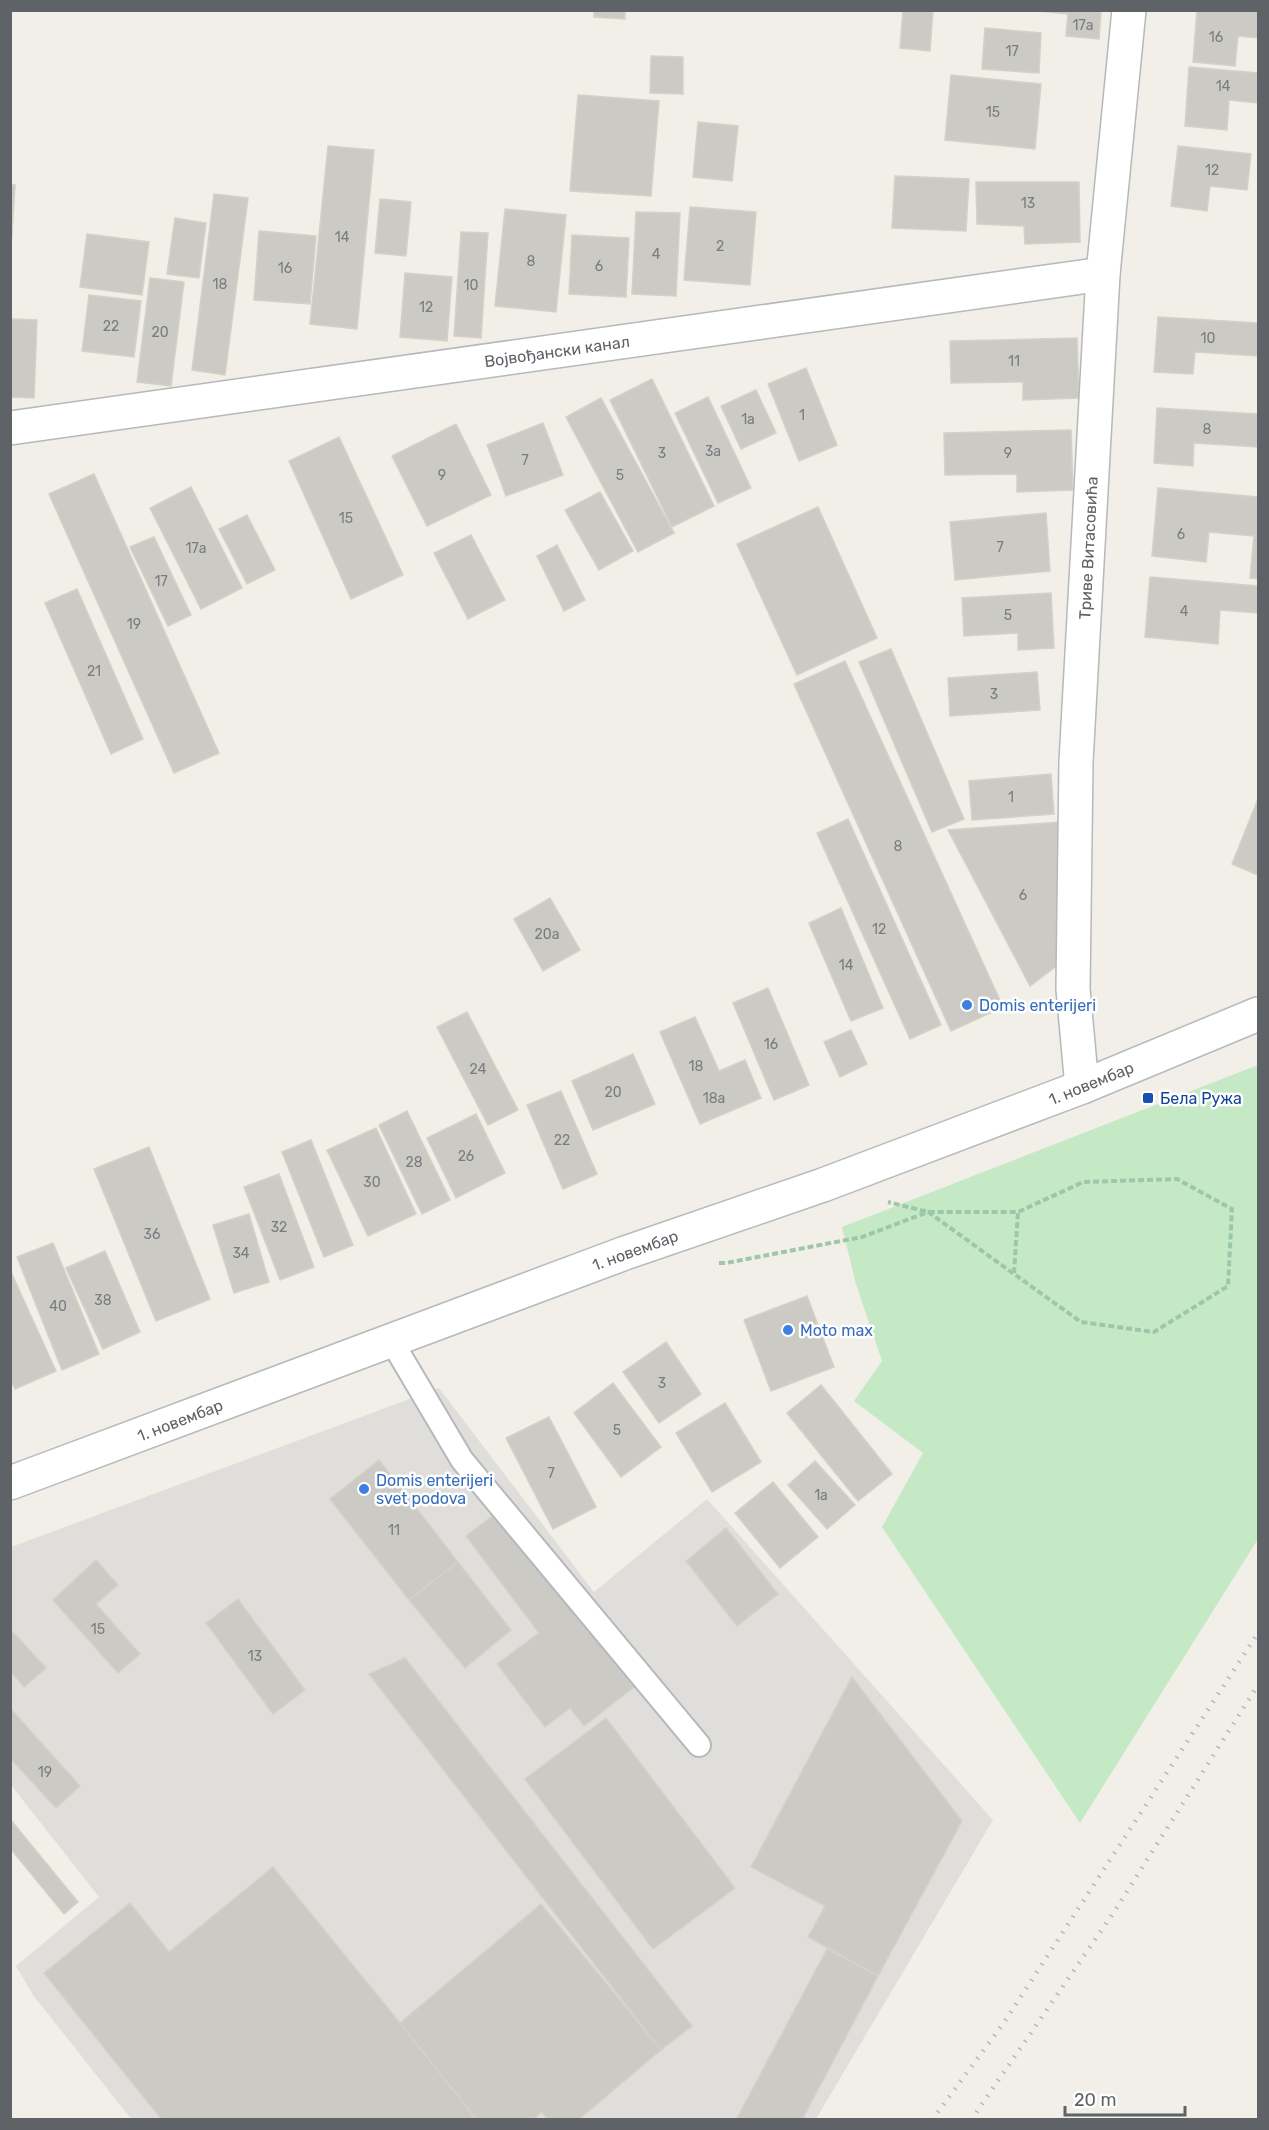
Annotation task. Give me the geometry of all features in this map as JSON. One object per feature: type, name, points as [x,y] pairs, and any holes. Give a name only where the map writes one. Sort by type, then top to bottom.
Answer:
[{"type":"street","name":"Триве Витасовића","points":[[1082,1087],[1073,989],[1076,762],[1103,274],[1129,10]]},
{"type":"street","name":"Војвођански канал","points":[[10,428],[1103,274]]},
{"type":"street","name":"1. новембар","points":[[10,1483],[626,1252],[823,1185],[1082,1087],[1258,1014]]},
{"type":"lane","points":[[391,1341],[462,1460],[699,1745]]},
{"type":"path","points":[[715,1262],[726,1263],[862,1237],[928,1212],[1018,1212],[1083,1182],[1177,1179],[1232,1209],[1228,1286],[1154,1332],[1081,1322],[928,1212]]},
{"type":"path","points":[[1014,1274],[1018,1212]]},
{"type":"shaded area","points":[[439,1388],[594,1592],[707,1499],[993,1820],[816,2119],[132,2120],[33,1995],[16,1966],[99,1897],[11,1785],[11,1547]]},
{"type":"green space","points":[[1258,1065],[1258,1539],[1080,1823],[882,1527],[923,1453],[854,1401],[882,1361],[856,1284],[842,1227]]},
{"type":"building","points":[[594,10],[625,10],[625,19],[594,17]]},
{"type":"building","points":[[903,10],[933,10],[930,51],[900,48]]},
{"type":"building","points":[[1029,10],[1101,10],[1099,39],[1066,36],[1068,14]]},
{"type":"building","points":[[1197,10],[1258,10],[1258,38],[1238,36],[1235,66],[1193,62]]},
{"type":"building","points":[[985,28],[1041,33],[1039,73],[982,69]]},
{"type":"building","points":[[651,56],[683,57],[683,94],[650,93]]},
{"type":"building","points":[[1189,67],[1258,73],[1258,103],[1229,100],[1227,130],[1185,126]]},
{"type":"building","points":[[951,75],[1041,84],[1035,149],[945,140]]},
{"type":"building","points":[[578,95],[659,101],[651,196],[570,191]]},
{"type":"building","points":[[698,122],[738,126],[732,181],[693,177]]},
{"type":"building","points":[[328,146],[374,150],[357,329],[310,324]]},
{"type":"building","points":[[1178,146],[1251,154],[1247,190],[1210,186],[1207,211],[1171,206]]},
{"type":"building","points":[[895,176],[969,179],[966,231],[892,228]]},
{"type":"building","points":[[976,182],[1079,182],[1080,242],[1025,244],[1024,226],[977,224]]},
{"type":"building","points":[[10,185],[15,185],[10,263]]},
{"type":"building","points":[[214,194],[248,198],[225,375],[192,370]]},
{"type":"building","points":[[380,199],[411,202],[406,256],[375,253]]},
{"type":"building","points":[[690,207],[756,212],[750,285],[684,280]]},
{"type":"building","points":[[505,209],[566,215],[556,312],[495,306]]},
{"type":"building","points":[[636,212],[680,213],[676,296],[632,294]]},
{"type":"building","points":[[175,218],[206,223],[199,278],[167,274]]},
{"type":"building","points":[[259,231],[316,236],[310,304],[254,300]]},
{"type":"building","points":[[461,232],[488,233],[481,338],[454,336]]},
{"type":"building","points":[[87,234],[149,242],[142,295],[80,287]]},
{"type":"building","points":[[572,235],[629,238],[626,297],[569,294]]},
{"type":"building","points":[[405,273],[452,277],[447,341],[400,337]]},
{"type":"building","points":[[150,278],[184,282],[171,386],[137,382]]},
{"type":"building","points":[[89,295],[141,301],[134,357],[82,351]]},
{"type":"building","points":[[1158,317],[1258,323],[1258,356],[1195,352],[1193,374],[1154,372]]},
{"type":"building","points":[[10,319],[37,320],[34,398],[10,397]]},
{"type":"building","points":[[1077,338],[1079,398],[1023,400],[1023,382],[951,383],[950,341]]},
{"type":"building","points":[[806,368],[837,445],[799,461],[768,384]]},
{"type":"building","points":[[652,379],[714,506],[672,527],[610,400]]},
{"type":"building","points":[[756,390],[776,433],[741,449],[721,406]]},
{"type":"building","points":[[708,397],[751,488],[718,503],[675,413]]},
{"type":"building","points":[[601,398],[674,533],[638,552],[566,417]]},
{"type":"building","points":[[1157,408],[1258,414],[1258,447],[1194,443],[1193,466],[1154,463]]},
{"type":"building","points":[[543,423],[563,475],[506,496],[487,445]]},
{"type":"building","points":[[456,424],[491,495],[427,526],[392,456]]},
{"type":"building","points":[[1071,430],[1073,490],[1017,492],[1017,474],[945,475],[944,433]]},
{"type":"building","points":[[339,437],[403,575],[351,599],[289,461]]},
{"type":"building","points":[[94,474],[219,753],[174,773],[49,494]]},
{"type":"building","points":[[191,487],[242,588],[201,609],[150,508]]},
{"type":"building","points":[[1158,488],[1258,497],[1258,579],[1250,578],[1254,536],[1209,532],[1206,562],[1152,556]]},
{"type":"building","points":[[600,492],[633,551],[599,570],[565,510]]},
{"type":"building","points":[[818,507],[877,638],[797,675],[737,544]]},
{"type":"building","points":[[1046,513],[1050,571],[955,580],[950,522]]},
{"type":"building","points":[[247,515],[275,570],[247,584],[219,529]]},
{"type":"building","points":[[471,535],[505,600],[468,619],[434,553]]},
{"type":"building","points":[[154,537],[191,615],[168,626],[130,547]]},
{"type":"building","points":[[557,545],[585,600],[564,611],[537,556]]},
{"type":"building","points":[[1150,577],[1258,586],[1258,613],[1220,610],[1218,644],[1145,637]]},
{"type":"building","points":[[77,589],[143,739],[111,754],[45,603]]},
{"type":"building","points":[[1051,593],[1054,648],[1018,650],[1018,633],[964,636],[962,598]]},
{"type":"building","points":[[891,649],[964,819],[932,832],[859,662]]},
{"type":"building","points":[[845,661],[1003,1007],[951,1031],[794,684]]},
{"type":"building","points":[[1037,672],[1040,710],[950,716],[948,678]]},
{"type":"building","points":[[1051,774],[1054,814],[972,820],[969,781]]},
{"type":"building","points":[[1258,799],[1258,875],[1232,864]]},
{"type":"building","points":[[848,819],[941,1025],[910,1039],[817,833]]},
{"type":"building","points":[[1061,822],[1066,959],[1030,986],[948,830]]},
{"type":"building","points":[[550,898],[580,950],[543,971],[514,919]]},
{"type":"building","points":[[841,908],[883,1008],[851,1021],[809,923]]},
{"type":"building","points":[[768,988],[809,1085],[774,1100],[733,1003]]},
{"type":"building","points":[[467,1012],[518,1110],[488,1125],[437,1027]]},
{"type":"building","points":[[695,1017],[719,1071],[745,1060],[761,1098],[700,1124],[660,1032]]},
{"type":"building","points":[[851,1030],[867,1064],[840,1077],[824,1042]]},
{"type":"building","points":[[633,1054],[655,1104],[593,1130],[572,1081]]},
{"type":"building","points":[[561,1091],[597,1174],[563,1189],[527,1105]]},
{"type":"building","points":[[407,1111],[450,1200],[422,1214],[379,1125]]},
{"type":"building","points":[[476,1114],[505,1173],[456,1198],[427,1138]]},
{"type":"building","points":[[376,1128],[416,1214],[368,1236],[327,1150]]},
{"type":"building","points":[[311,1140],[353,1245],[324,1257],[282,1152]]},
{"type":"building","points":[[149,1147],[210,1299],[156,1321],[94,1169]]},
{"type":"building","points":[[279,1174],[314,1267],[280,1280],[244,1187]]},
{"type":"building","points":[[249,1214],[269,1282],[234,1293],[213,1225]]},
{"type":"building","points":[[53,1243],[99,1354],[62,1370],[17,1257]]},
{"type":"building","points":[[105,1251],[140,1332],[103,1349],[66,1268]]},
{"type":"building","points":[[11,1272],[56,1371],[15,1389],[10,1378]]},
{"type":"building","points":[[807,1296],[834,1367],[771,1391],[744,1320]]},
{"type":"building","points":[[666,1342],[701,1394],[659,1423],[623,1372]]},
{"type":"building","points":[[613,1383],[661,1447],[621,1477],[574,1413]]},
{"type":"building","points":[[821,1385],[892,1474],[858,1501],[787,1413]]},
{"type":"building","points":[[725,1403],[761,1462],[712,1492],[676,1433]]},
{"type":"building","points":[[549,1417],[596,1507],[553,1529],[506,1438]]},
{"type":"building","points":[[379,1460],[458,1562],[409,1600],[330,1499]]},
{"type":"building","points":[[815,1461],[855,1505],[827,1529],[788,1485]]},
{"type":"building","points":[[773,1482],[818,1537],[780,1568],[735,1513]]},
{"type":"building","points":[[499,1511],[634,1687],[584,1726],[570,1708],[545,1727],[497,1664],[539,1633],[466,1536]]},
{"type":"building","points":[[726,1528],[778,1594],[737,1626],[686,1561]]},
{"type":"building","points":[[96,1560],[118,1585],[96,1604],[140,1654],[118,1673],[53,1600]]},
{"type":"building","points":[[458,1562],[511,1630],[465,1668],[409,1600]]},
{"type":"building","points":[[238,1599],[305,1690],[273,1714],[206,1623]]},
{"type":"building","points":[[10,1629],[46,1668],[24,1687],[10,1671]]},
{"type":"building","points":[[405,1658],[692,2026],[661,2050],[369,1674]]},
{"type":"building","points":[[852,1677],[962,1821],[878,1976],[808,1937],[825,1906],[751,1867]]},
{"type":"building","points":[[10,1708],[80,1786],[56,1808],[10,1758]]},
{"type":"building","points":[[606,1718],[735,1888],[653,1949],[525,1779]]},
{"type":"building","points":[[10,1819],[78,1902],[64,1914],[10,1848]]},
{"type":"building","points":[[273,1867],[477,2120],[162,2120],[44,1973],[130,1903],[169,1952]]},
{"type":"building","points":[[541,1904],[661,2050],[578,2120],[548,2120],[542,2112],[532,2120],[477,2120],[400,2023]]},
{"type":"building","points":[[827,1949],[878,1976],[802,2120],[736,2120]]},
{"type":"railway","points":[[932,2120],[1003,2024],[1258,1633]]},
{"type":"railway","points":[[971,2120],[1112,1915],[1258,1685]]},
{"type":"place","name":"Domis enterijeri","points":[[967,1005]]},
{"type":"place","name":"Бела Ружа","points":[[1148,1098]]},
{"type":"place","name":"Moto max","points":[[788,1330]]},
{"type":"place","name":"Domis enterijeri svet podova","points":[[364,1489]]}]
